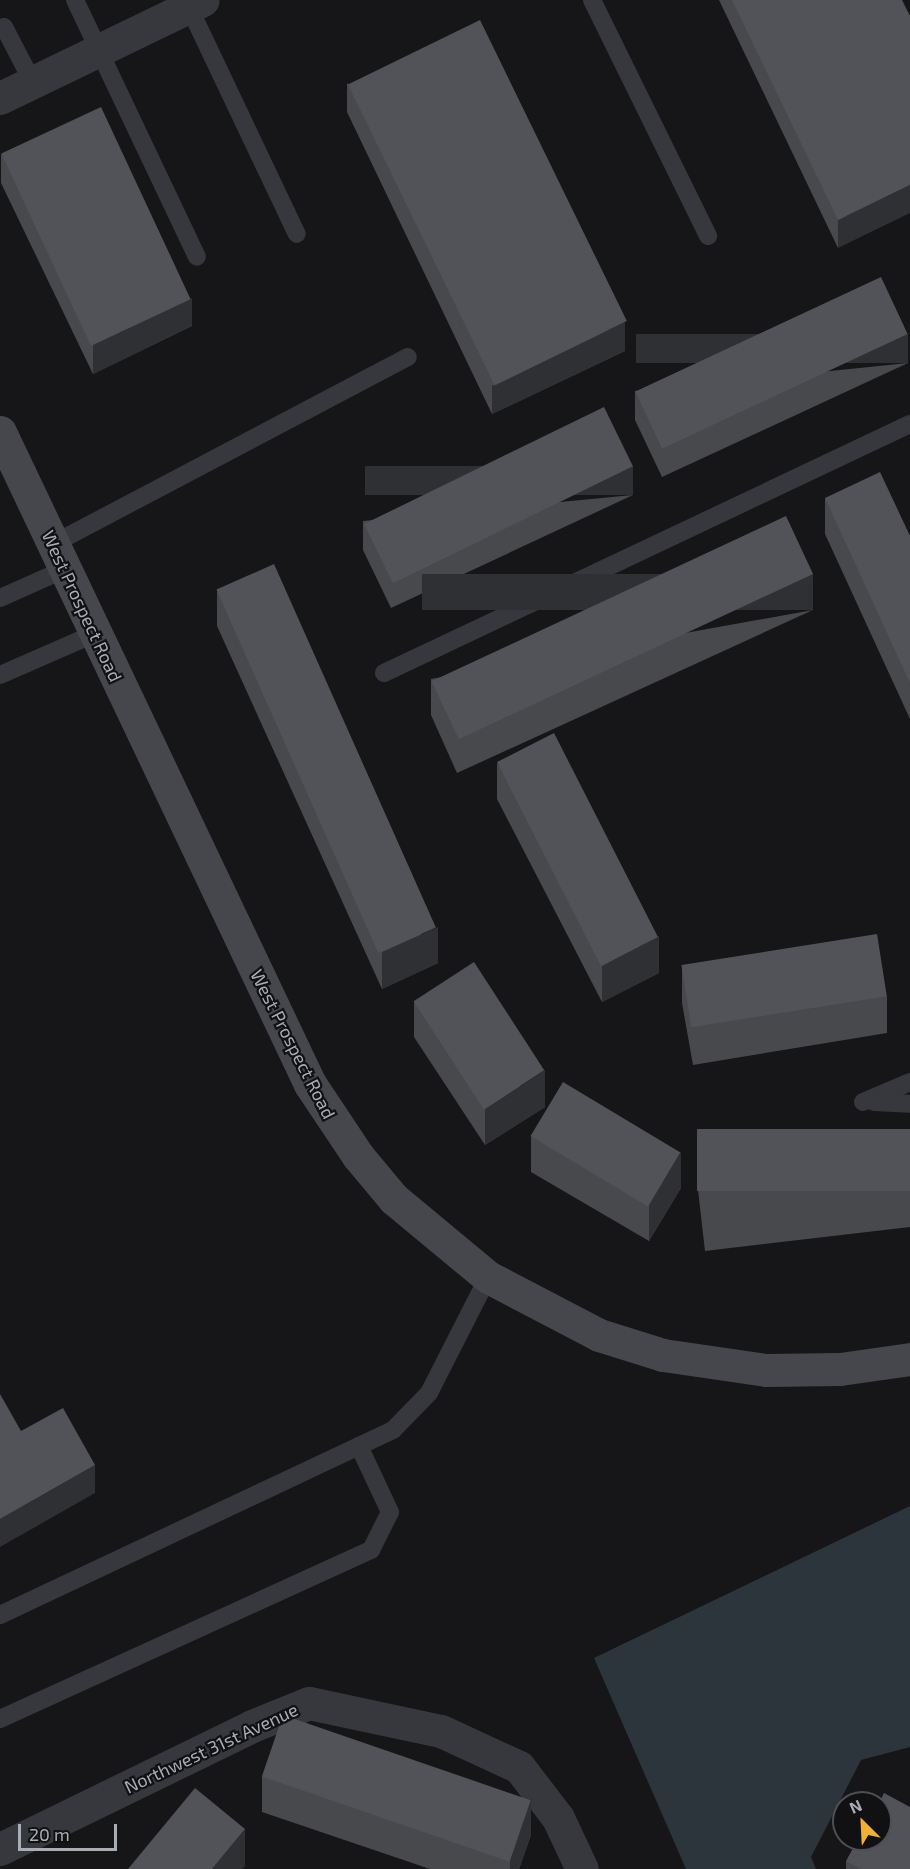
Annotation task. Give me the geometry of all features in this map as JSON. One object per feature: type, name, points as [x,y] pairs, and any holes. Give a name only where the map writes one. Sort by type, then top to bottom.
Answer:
[{"type":"main road","name":"West Prospect Road","points":[[0,432],[296,1057],[325,1110],[394,1199],[488,1277],[599,1335],[699,1363],[802,1370],[910,1359]]},
{"type":"street","points":[[0,98],[196,3]]},
{"type":"street","name":"Northwest 31st Avenue","points":[[0,1849],[252,1726],[309,1703],[441,1731],[519,1767],[558,1818],[582,1869]]},
{"type":"lane","points":[[75,0],[197,257]]},
{"type":"lane","points":[[592,0],[708,236]]},
{"type":"lane","points":[[196,3],[297,234]]},
{"type":"lane","points":[[0,29],[4,27],[33,83]]},
{"type":"lane","points":[[0,598],[59,556],[408,357]]},
{"type":"lane","points":[[384,673],[910,424]]},
{"type":"lane","points":[[0,675],[96,633]]},
{"type":"lane","points":[[910,1082],[863,1102],[910,1104]]},
{"type":"lane","points":[[0,1615],[393,1430],[429,1393],[488,1277]]},
{"type":"lane","points":[[0,1719],[371,1550],[390,1512],[359,1446]]},
{"type":"shaded area","points":[[910,1506],[910,1747],[861,1760],[845,1791],[832,1791],[832,1816],[811,1857],[816,1869],[686,1869],[594,1658]]},
{"type":"building","points":[[732,0],[902,0],[910,16],[910,185],[838,220]]},
{"type":"building","points":[[480,20],[627,321],[495,386],[348,84]]},
{"type":"building","points":[[101,107],[191,299],[91,346],[1,153]]},
{"type":"building","points":[[881,277],[908,334],[662,449],[635,392]]},
{"type":"building","points":[[604,407],[633,466],[393,583],[364,524]]},
{"type":"building","points":[[880,472],[910,536],[910,683],[825,498]]},
{"type":"building","points":[[786,516],[813,574],[459,739],[432,681]]},
{"type":"building","points":[[274,564],[436,928],[378,953],[216,590]]},
{"type":"building","points":[[554,733],[658,937],[601,966],[497,762]]},
{"type":"building","points":[[877,934],[887,996],[691,1027],[681,965]]},
{"type":"building","points":[[474,962],[544,1070],[484,1109],[414,1001]]},
{"type":"building","points":[[563,1082],[680,1153],[648,1207],[531,1136]]},
{"type":"building","points":[[697,1129],[910,1129],[910,1191],[697,1191]]},
{"type":"building","points":[[0,1394],[21,1431],[63,1408],[95,1465],[0,1519]]},
{"type":"building","points":[[283,1715],[531,1800],[510,1862],[262,1776]]},
{"type":"building","points":[[195,1788],[245,1829],[212,1869],[128,1869]]},
{"type":"building","points":[[892,1797],[910,1807],[910,1869],[861,1869],[846,1861],[851,1851],[892,1851]]}]
